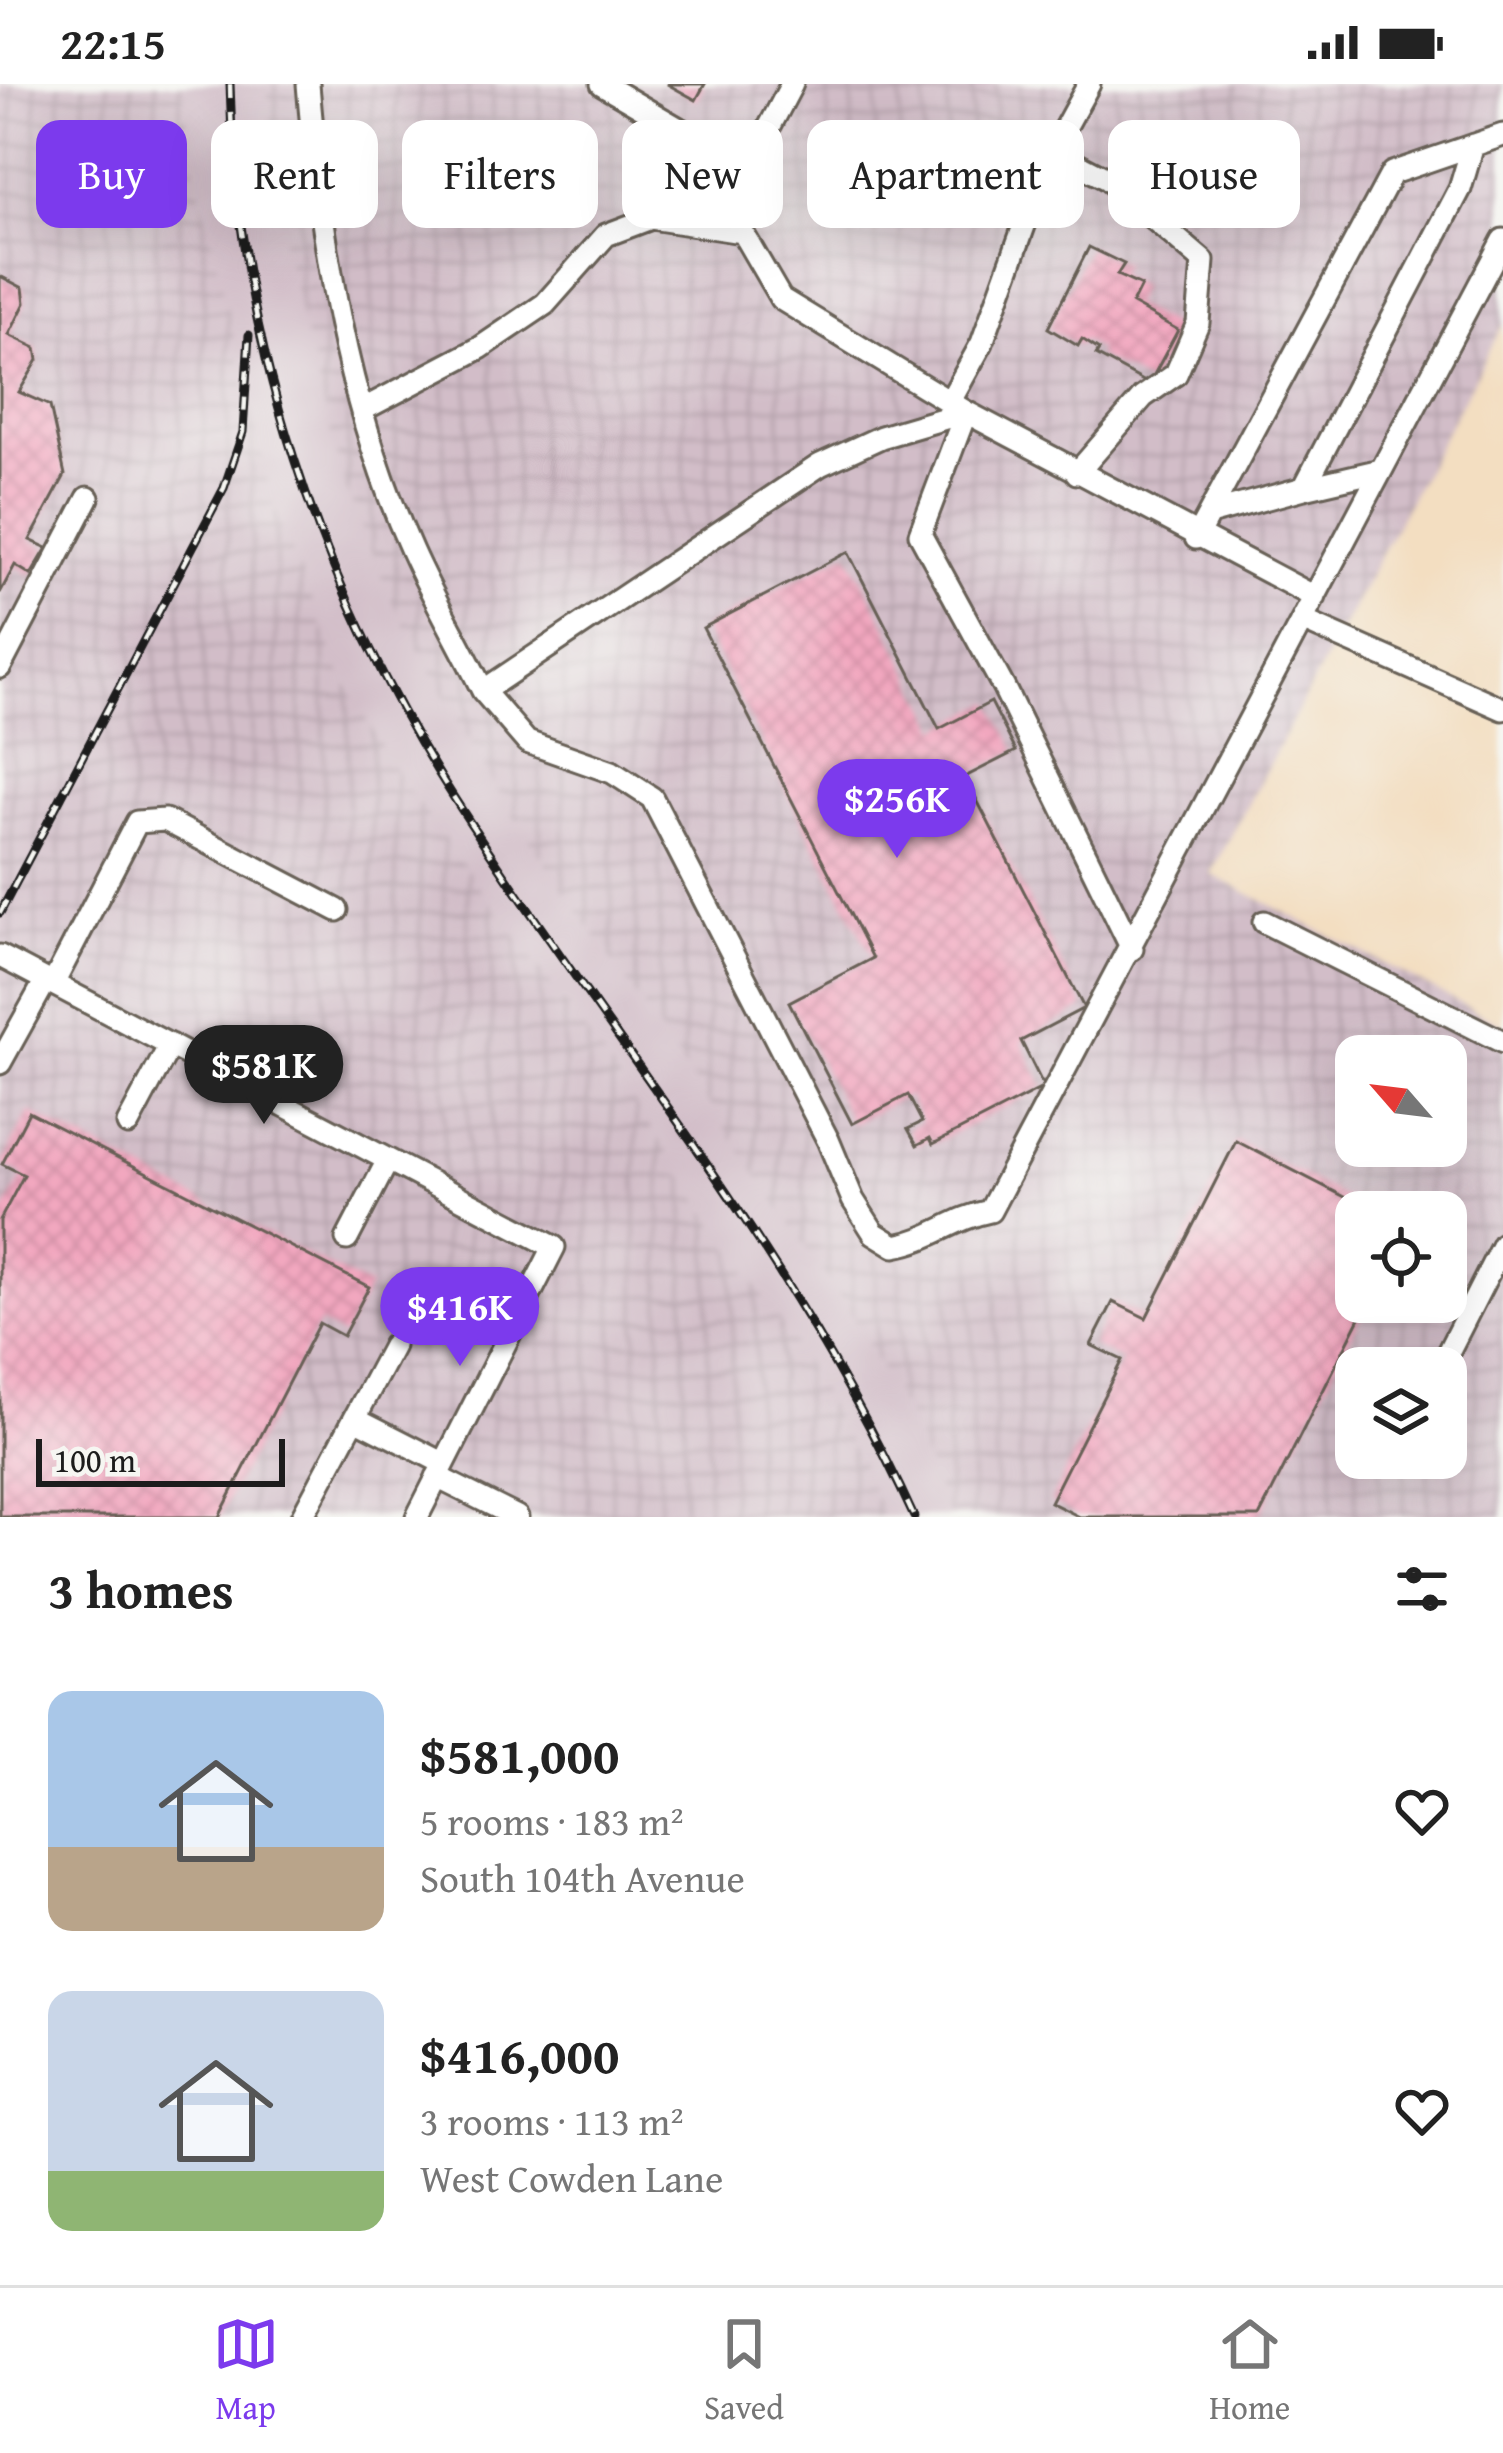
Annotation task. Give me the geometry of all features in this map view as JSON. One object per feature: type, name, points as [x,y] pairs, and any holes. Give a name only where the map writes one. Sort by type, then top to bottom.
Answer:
[{"type":"street","points":[[308,84],[318,206],[334,299],[364,409],[411,549],[483,691],[527,742],[612,772],[652,798],[853,1200],[874,1233],[895,1246],[927,1240],[964,1216],[989,1211],[1132,949],[1503,240]]},
{"type":"street","points":[[602,84],[664,120]]},
{"type":"street","points":[[773,120],[792,84]]},
{"type":"street","points":[[1070,120],[1089,84]]},
{"type":"street","points":[[1196,538],[1392,173],[1503,135]]},
{"type":"street","points":[[1304,488],[1460,189],[1473,145]]},
{"type":"street","points":[[1077,473],[1143,397],[1176,374],[1198,323],[1203,261],[1108,179],[1084,167]]},
{"type":"street","points":[[364,409],[480,348],[545,304],[606,235],[651,218],[742,232]]},
{"type":"street","points":[[742,228],[781,298],[958,408],[1315,597]]},
{"type":"street","points":[[1025,228],[958,408],[920,534],[1004,688],[1132,949]]},
{"type":"street","points":[[483,691],[820,465],[958,408]]},
{"type":"street","points":[[1209,514],[1381,470]]},
{"type":"street","points":[[0,667],[88,498]]},
{"type":"street","points":[[1304,621],[1503,709]]},
{"type":"street","points":[[0,1063],[137,822],[165,820],[337,910]]},
{"type":"street","points":[[1264,922],[1503,1042]]},
{"type":"street","points":[[0,956],[554,1247],[417,1517]]},
{"type":"street","points":[[128,1124],[170,1045]]},
{"type":"street","points":[[347,1239],[388,1160]]},
{"type":"street","points":[[1451,1347],[1503,1244]]},
{"type":"street","points":[[302,1517],[393,1346]]},
{"type":"street","points":[[355,1418],[517,1517]]},
{"type":"shaded area","points":[[0,84],[1503,84],[1503,324],[1211,874],[1503,1025],[1503,1517],[0,1517]]},
{"type":"shaded area","points":[[183,84],[267,84],[271,120],[211,120],[211,228],[281,228],[344,484],[389,595],[502,799],[849,1310],[909,1420],[950,1517],[883,1517],[862,1465],[788,1334],[610,1066],[398,775],[344,680],[275,510],[195,171]]},
{"type":"building","points":[[667,84],[705,84],[696,100]]},
{"type":"building","points":[[1089,247],[1124,264],[1117,275],[1141,286],[1132,304],[1178,330],[1149,384],[1096,355],[1099,350],[1082,339],[1078,346],[1048,328]]},
{"type":"building","points":[[0,276],[23,288],[25,303],[9,335],[36,348],[38,360],[19,392],[50,406],[65,475],[30,540],[47,548],[31,575],[15,565],[0,593]]},
{"type":"building","points":[[848,552],[939,729],[991,702],[1016,751],[965,777],[1084,1008],[1021,1041],[1044,1087],[933,1144],[930,1138],[917,1145],[908,1129],[922,1122],[908,1095],[852,1124],[789,1002],[873,958],[703,628]]},
{"type":"building","points":[[29,1112],[369,1287],[343,1336],[319,1323],[219,1517],[0,1517],[0,1220],[24,1175],[2,1164]]},
{"type":"building","points":[[1236,1141],[1335,1192],[1335,1323],[1357,1323],[1345,1347],[1335,1347],[1335,1367],[1259,1517],[1080,1517],[1050,1502],[1122,1360],[1091,1345],[1113,1302],[1146,1318]]},
{"type":"railway","points":[[230,84],[248,273],[268,366],[326,548],[364,635],[456,801],[758,1239],[867,1421],[914,1517]]},
{"type":"railway","points":[[0,913],[224,488],[243,432],[249,335]]}]
